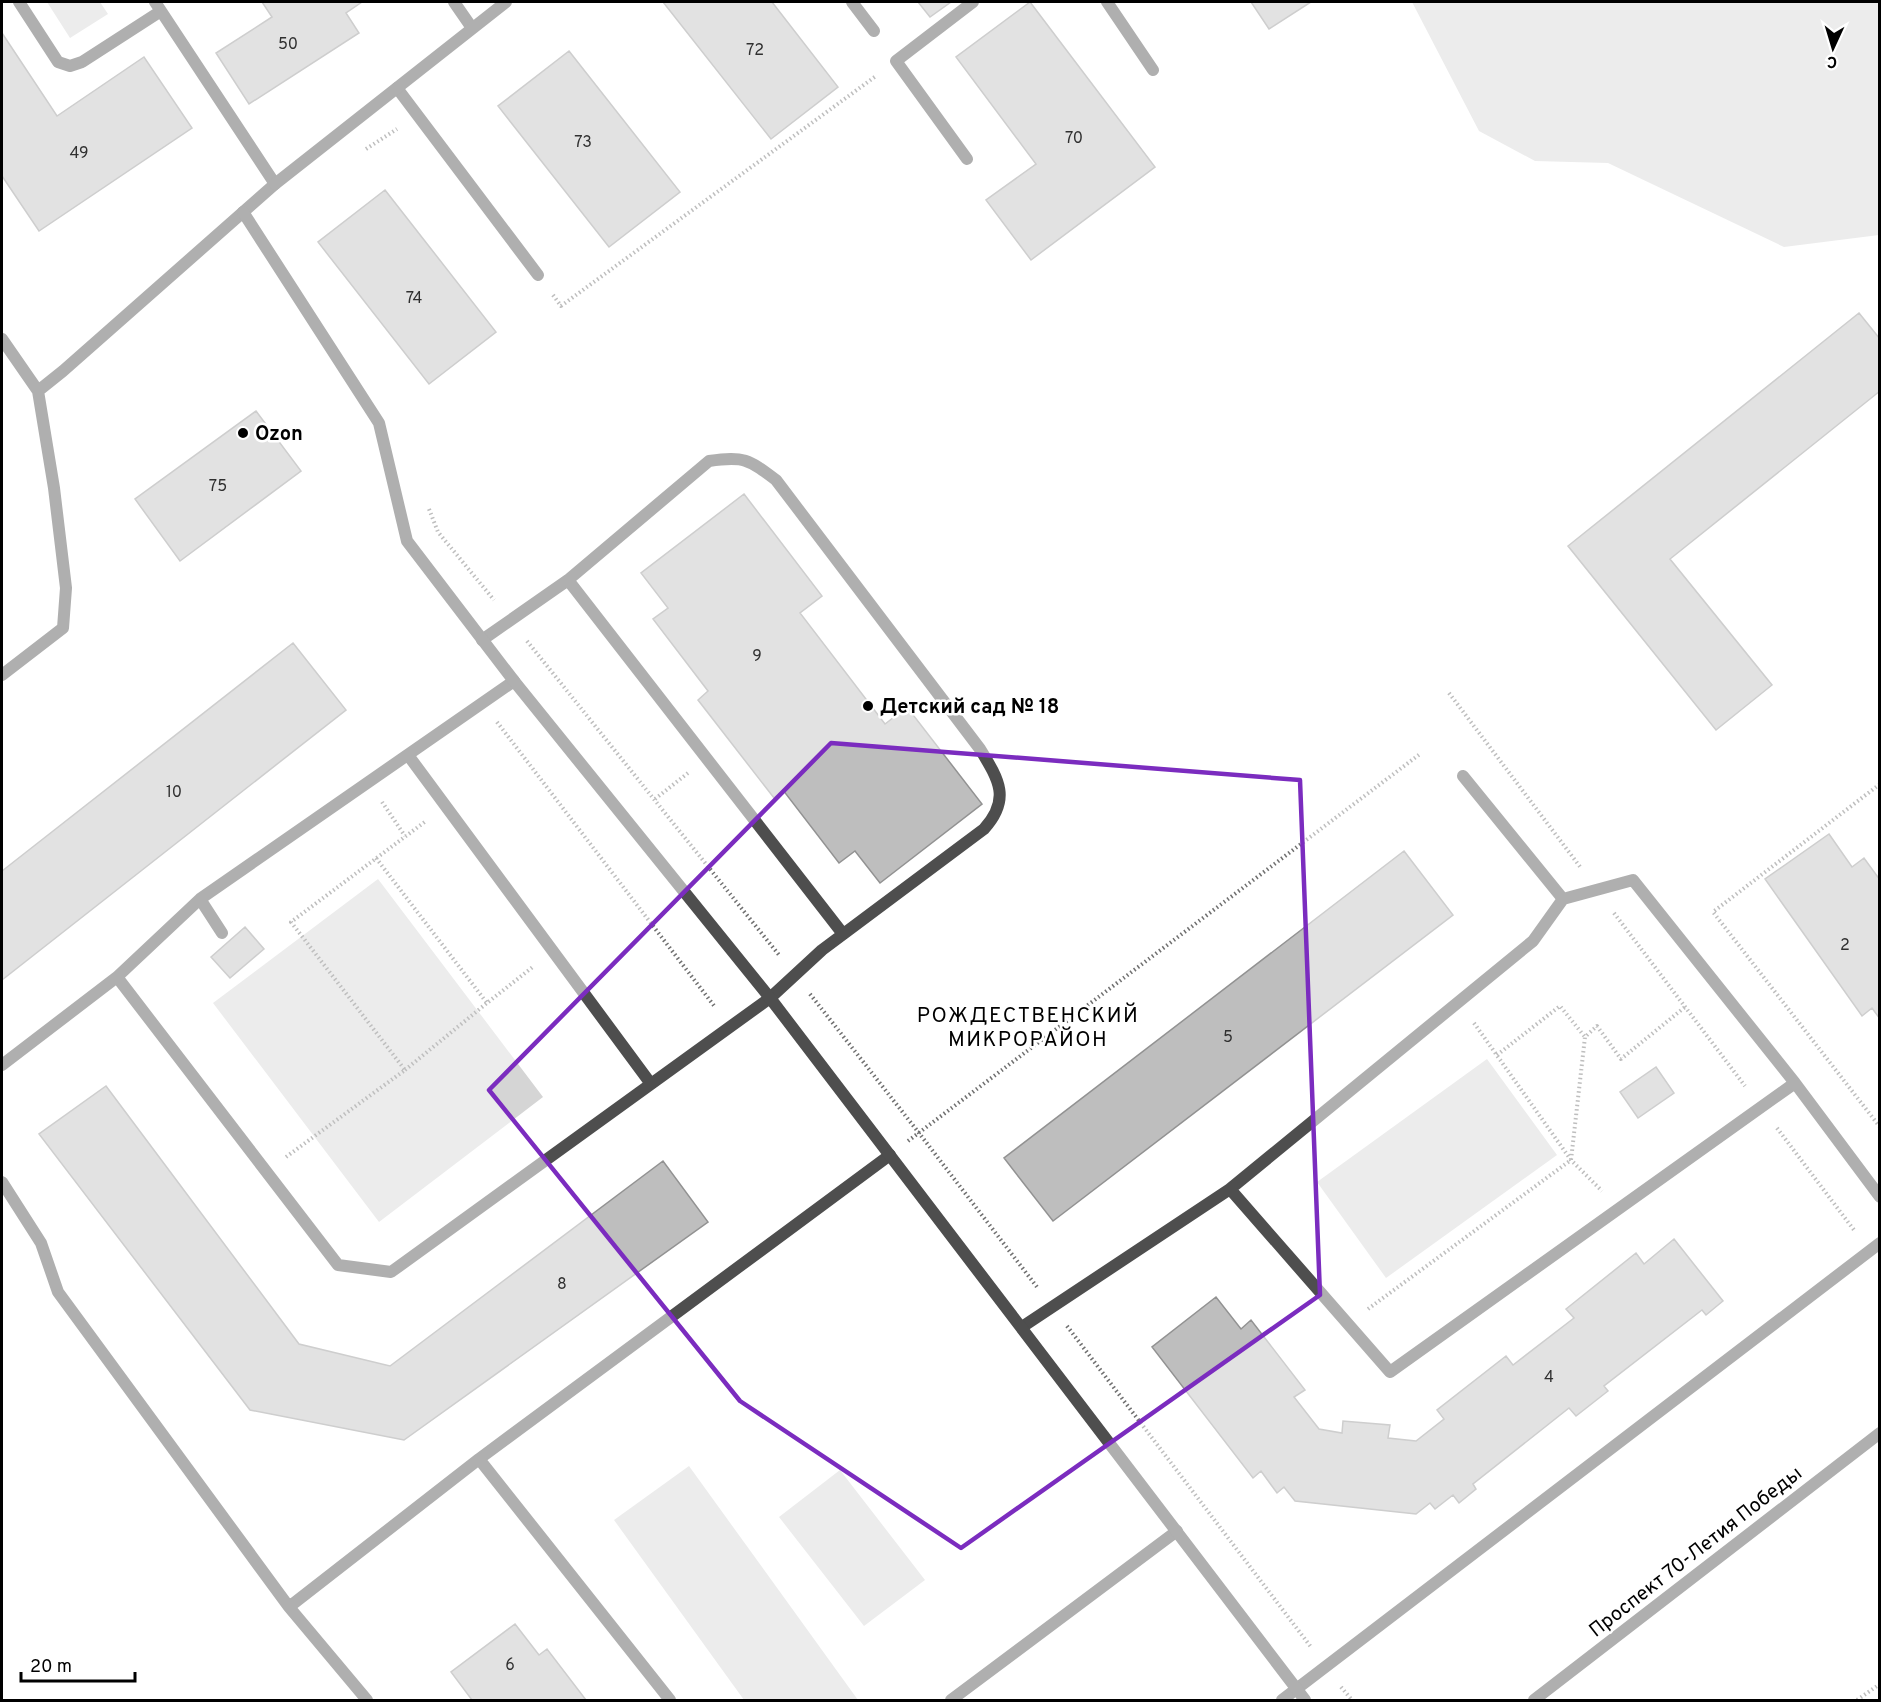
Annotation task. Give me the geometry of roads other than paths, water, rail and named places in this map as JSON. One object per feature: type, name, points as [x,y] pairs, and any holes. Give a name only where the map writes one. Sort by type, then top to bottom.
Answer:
[{"type":"street","points":[[19,2],[58,62],[70,66],[82,62],[158,6],[275,184]]},
{"type":"street","points":[[454,2],[472,28]]},
{"type":"street","points":[[38,391],[275,184],[506,2]]},
{"type":"street","points":[[852,2],[874,31]]},
{"type":"street","points":[[967,159],[896,61],[973,2]]},
{"type":"street","points":[[1107,2],[1153,70]]},
{"type":"street","points":[[397,88],[538,275]]},
{"type":"street","points":[[243,212],[379,423],[407,541],[514,681],[770,998],[1178,1531],[1305,1701]]},
{"type":"street","points":[[2,339],[38,391],[54,488],[66,588],[63,628],[2,675]]},
{"type":"street","points":[[117,978],[338,1265],[391,1272],[770,998],[822,950],[984,830],[996,816],[1001,799],[996,774],[980,749],[776,480],[752,462],[731,458],[709,461],[568,580],[482,640]]},
{"type":"street","points":[[568,580],[843,934]]},
{"type":"street","points":[[2,1065],[117,978],[200,899],[514,681]]},
{"type":"street","points":[[408,755],[651,1084]]},
{"type":"street","points":[[1463,776],[1563,899]]},
{"type":"street","points":[[1022,1327],[1230,1189],[1533,941],[1563,899],[1634,880],[1795,1083],[1880,1197]]},
{"type":"street","points":[[200,899],[222,933]]},
{"type":"street","points":[[1230,1189],[1390,1372],[1795,1083]]},
{"type":"street","points":[[289,1607],[479,1459],[890,1155]]},
{"type":"street","points":[[2,1182],[41,1243],[58,1292],[289,1607],[367,1701]]},
{"type":"street","points":[[1282,1701],[1874,1247]]},
{"type":"street","name":"Проспект 70-Летия Победы","points":[[1534,1701],[1880,1433]]},
{"type":"street","points":[[479,1459],[670,1701]]},
{"type":"street","points":[[951,1701],[1178,1531]]},
{"type":"place","name":"Ozon","points":[[243,433]]},
{"type":"place","name":"Детский сад № 18","points":[[868,706]]},
{"type":"district","name":"РОЖДЕСТВЕНСКИЙ МИКРОРАЙОН","points":[[1028,1027]]}]
